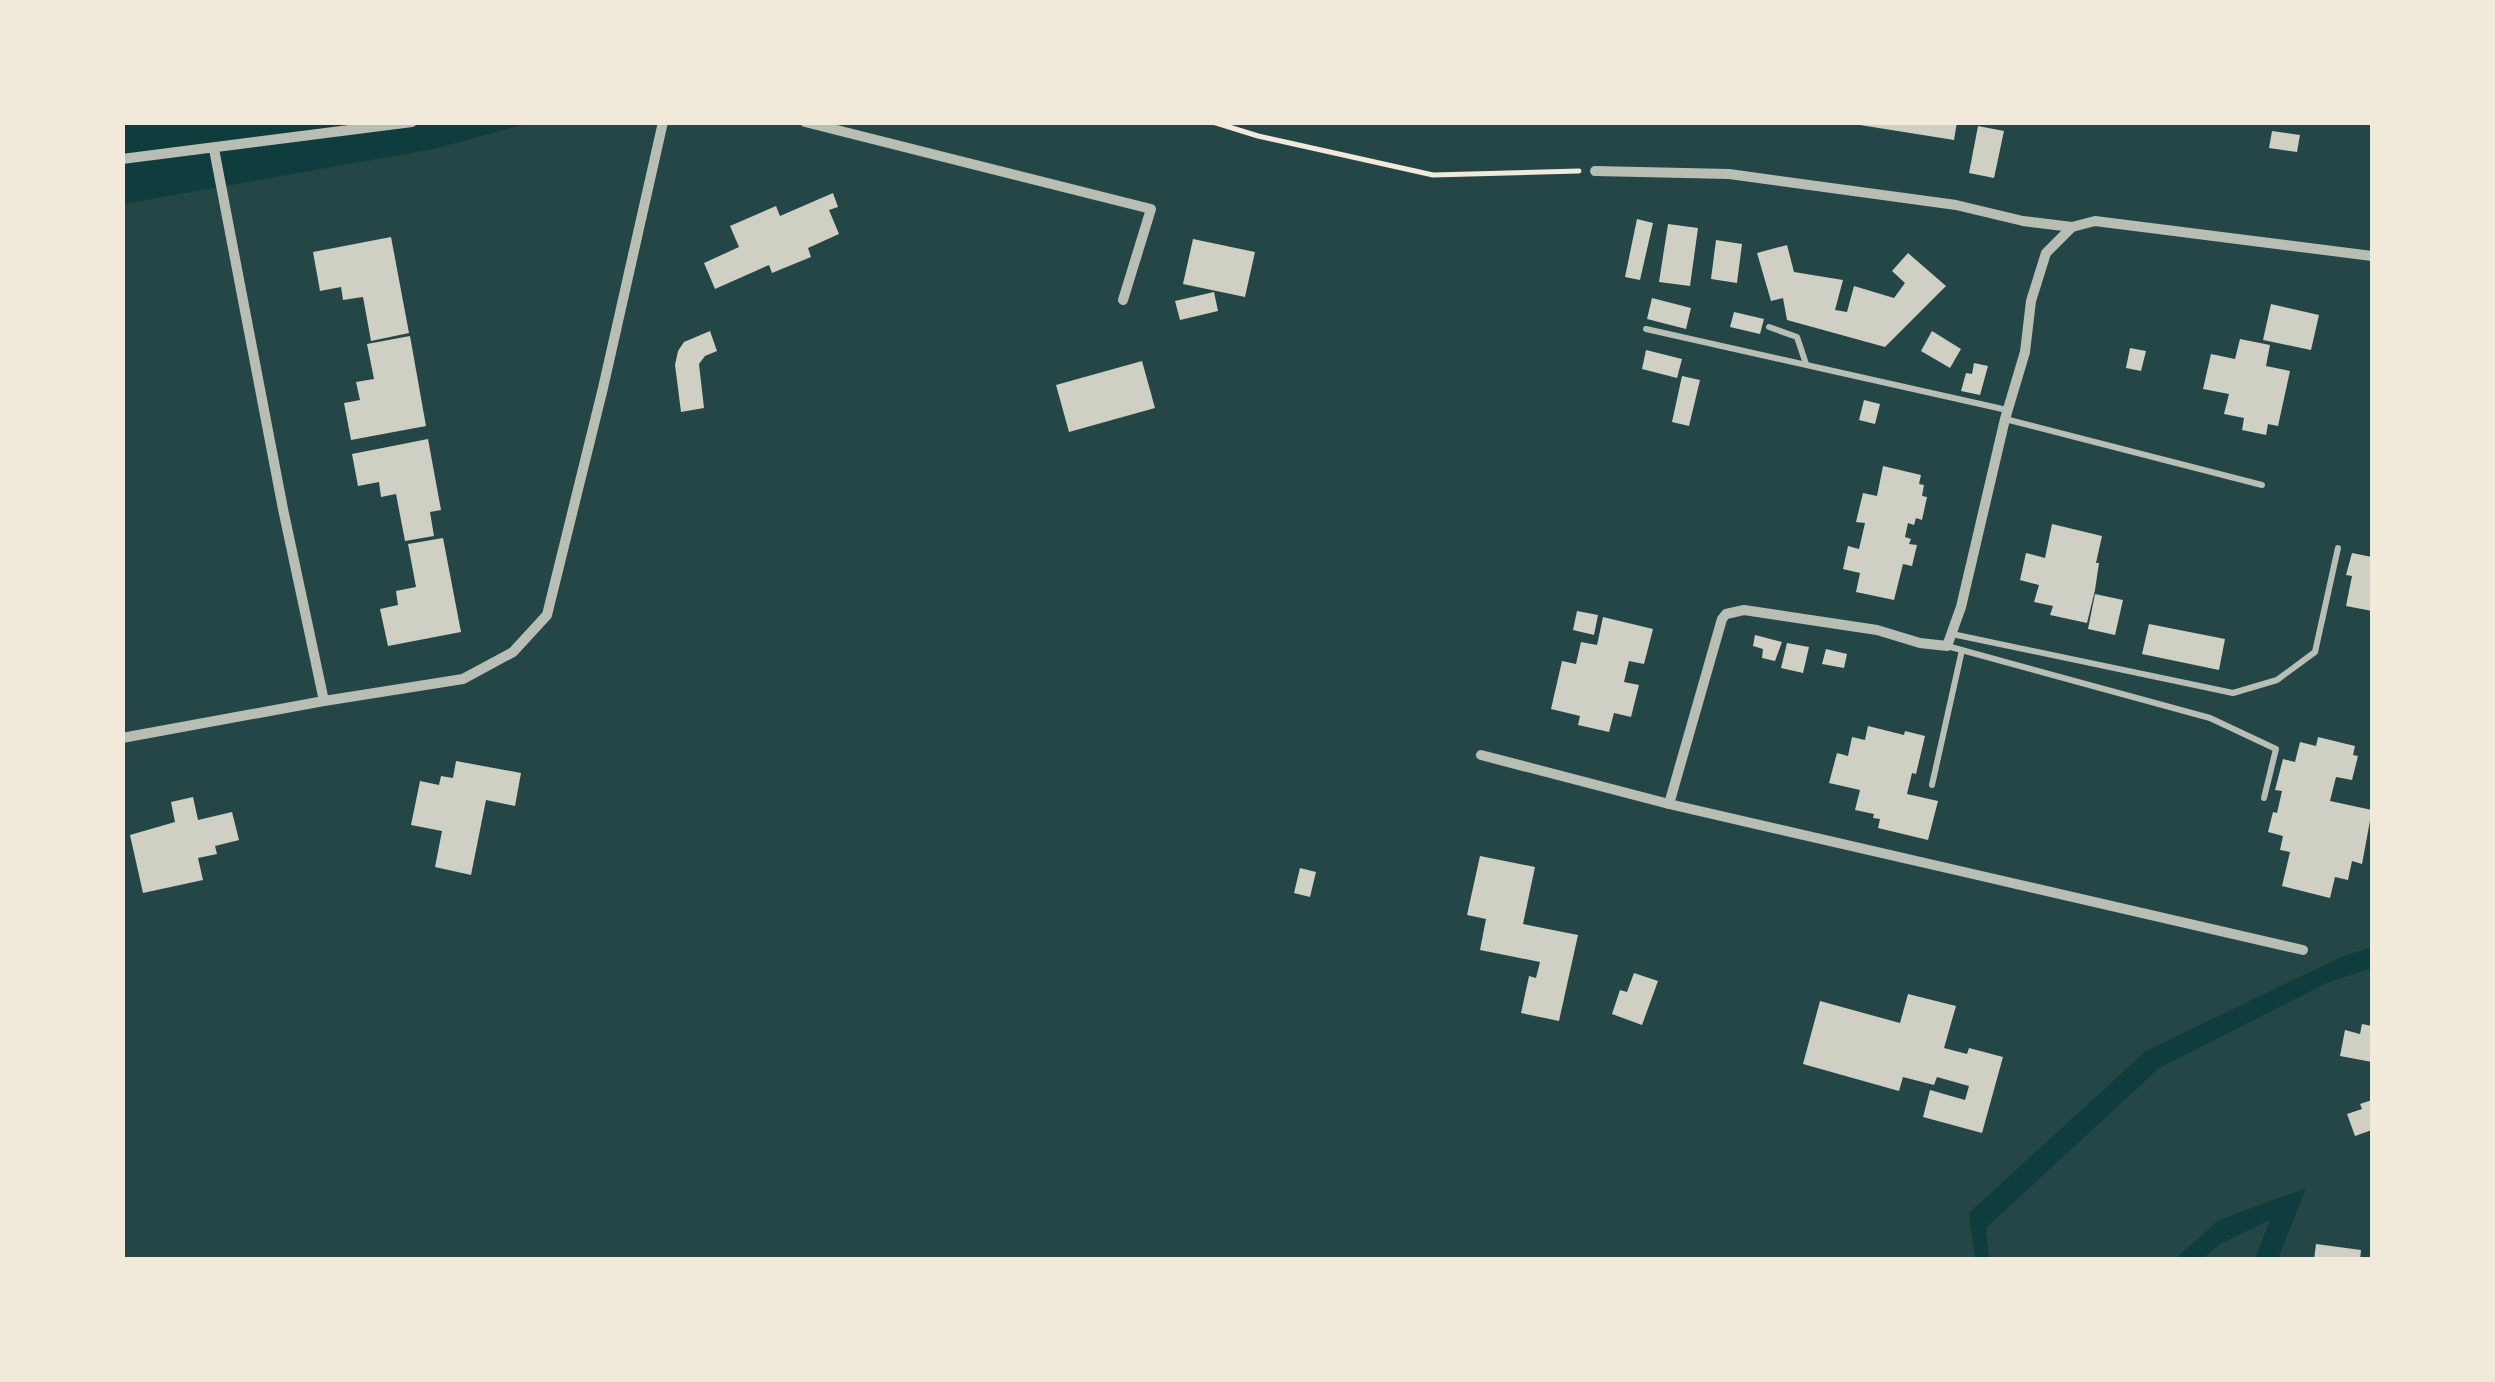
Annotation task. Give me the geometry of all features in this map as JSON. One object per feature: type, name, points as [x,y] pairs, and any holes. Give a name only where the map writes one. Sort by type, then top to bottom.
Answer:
[{"type":"street","points":[[122,160],[412,122]]},
{"type":"street","points":[[122,738],[463,680],[513,652],[546,615],[599,407],[663,122]]},
{"type":"street","points":[[806,122],[1151,209],[1123,300]]},
{"type":"street","points":[[214,149],[324,701]]},
{"type":"street","points":[[1595,171],[1729,174],[1956,205],[2023,221],[2072,226],[2095,221],[2117,223],[2372,256]]},
{"type":"street","points":[[1669,804],[1726,614],[1744,610],[1878,630],[1920,643],[1947,646],[1961,607],[2046,252],[2072,226]]},
{"type":"street","points":[[1481,755],[1669,804],[2302,950]]},
{"type":"lane","points":[[1769,328],[1797,337],[1806,366]]},
{"type":"lane","points":[[1646,329],[2007,415],[2262,486]]},
{"type":"lane","points":[[1952,634],[2233,694],[2277,680],[2315,652],[2338,548]]},
{"type":"lane","points":[[1947,646],[2210,718],[2276,749],[2264,798]]},
{"type":"lane","points":[[1932,784],[1962,650]]},
{"type":"path","points":[[1213,122],[1258,136],[1433,175],[1595,171]]},
{"type":"shaded area","points":[[533,122],[2372,123],[2372,947],[2341,957],[2146,1051],[1969,1213],[1975,1259],[123,1260],[123,204],[434,149]]},
{"type":"shaded area","points":[[2372,968],[2372,1259],[2278,1259],[2306,1188],[2219,1220],[2175,1259],[1989,1259],[1986,1228],[2159,1068],[2329,982]]},
{"type":"shaded area","points":[[2270,1220],[2255,1259],[2203,1259],[2220,1244]]},
{"type":"building","points":[[1860,122],[1957,122],[1954,140]]},
{"type":"building","points":[[1978,126],[2004,131],[1994,178],[1969,173]]},
{"type":"building","points":[[2272,131],[2300,135],[2297,152],[2269,148]]},
{"type":"building","points":[[833,193],[838,207],[829,210],[839,234],[808,248],[811,257],[772,273],[769,265],[715,289],[704,263],[739,247],[730,226],[776,206],[780,216]]},
{"type":"building","points":[[1637,219],[1653,223],[1640,280],[1625,277]]},
{"type":"building","points":[[1668,224],[1698,228],[1690,286],[1659,282]]},
{"type":"building","points":[[391,237],[409,333],[371,341],[363,297],[343,300],[341,287],[320,291],[313,252]]},
{"type":"building","points":[[1193,239],[1255,252],[1245,297],[1183,284]]},
{"type":"building","points":[[1716,240],[1742,244],[1737,283],[1711,279]]},
{"type":"building","points":[[1787,245],[1794,272],[1843,280],[1835,310],[1847,312],[1854,286],[1894,298],[1905,283],[1892,271],[1908,253],[1946,286],[1885,347],[1787,320],[1783,298],[1771,301],[1757,253]]},
{"type":"building","points":[[1214,292],[1218,311],[1180,320],[1175,301]]},
{"type":"building","points":[[1652,298],[1691,308],[1686,329],[1647,319]]},
{"type":"building","points":[[2271,304],[2319,315],[2311,350],[2263,340]]},
{"type":"building","points":[[1734,312],[1764,319],[1760,334],[1730,327]]},
{"type":"building","points":[[710,331],[717,351],[699,364],[704,408],[681,412],[675,365],[678,351],[684,342]]},
{"type":"building","points":[[1932,331],[1961,349],[1950,368],[1921,351]]},
{"type":"building","points":[[410,336],[426,426],[351,440],[344,403],[360,400],[356,382],[374,379],[367,344]]},
{"type":"building","points":[[2240,339],[2270,345],[2266,366],[2290,371],[2278,426],[2268,424],[2266,435],[2242,430],[2244,418],[2224,414],[2229,394],[2203,389],[2211,354],[2235,359]]},
{"type":"building","points":[[2130,348],[2146,351],[2141,371],[2126,368]]},
{"type":"building","points":[[1646,350],[1682,359],[1677,378],[1642,369]]},
{"type":"building","points":[[1142,361],[1155,408],[1069,432],[1056,385]]},
{"type":"building","points":[[1974,363],[1988,366],[1980,395],[1961,391],[1966,373],[1972,374]]},
{"type":"building","points":[[1682,376],[1700,380],[1689,426],[1672,422]]},
{"type":"building","points":[[1864,400],[1880,404],[1875,424],[1859,420]]},
{"type":"building","points":[[428,439],[441,510],[430,512],[434,536],[405,541],[396,494],[381,497],[379,482],[358,486],[352,454]]},
{"type":"building","points":[[1883,466],[1921,475],[1922,496],[1927,497],[1922,520],[1916,518],[1914,525],[1908,523],[1905,537],[1911,539],[1909,544],[1917,545],[1912,566],[1903,564],[1894,600],[1856,592],[1860,573],[1843,569],[1848,546],[1859,549],[1865,523],[1856,522],[1863,493],[1877,496]]},
{"type":"building","points":[[2052,524],[2102,536],[2087,623],[2050,615],[2053,606],[2034,602],[2039,585],[2020,580],[2026,553],[2045,558]]},
{"type":"building","points":[[443,538],[461,632],[388,646],[380,609],[398,605],[396,591],[416,587],[408,544]]},
{"type":"building","points":[[2352,553],[2372,557],[2372,611],[2346,606],[2352,576],[2346,575]]},
{"type":"building","points":[[2095,594],[2123,600],[2115,635],[2088,629]]},
{"type":"building","points":[[1577,611],[1598,615],[1594,635],[1573,630]]},
{"type":"building","points":[[1603,617],[1653,629],[1644,664],[1629,661],[1624,682],[1639,685],[1631,717],[1614,713],[1609,732],[1578,725],[1580,716],[1551,709],[1562,661],[1576,664],[1581,642],[1597,645]]},
{"type":"building","points":[[2149,624],[2225,639],[2219,670],[2142,654]]},
{"type":"building","points":[[1755,635],[1782,642],[1775,661],[1762,658],[1763,649],[1753,646]]},
{"type":"building","points":[[1787,643],[1809,647],[1803,673],[1781,668]]},
{"type":"building","points":[[1826,649],[1847,654],[1844,668],[1822,664]]},
{"type":"building","points":[[1868,726],[1925,736],[1907,794],[1938,801],[1928,840],[1878,828],[1880,819],[1873,818],[1874,814],[1855,810],[1860,790],[1829,783],[1837,753],[1848,756],[1852,737],[1865,740]]},
{"type":"building","points":[[2318,737],[2355,746],[2353,755],[2358,756],[2352,780],[2336,777],[2330,801],[2372,810],[2362,864],[2352,861],[2348,880],[2335,877],[2330,898],[2282,886],[2290,852],[2280,850],[2283,836],[2268,832],[2282,791],[2275,790],[2283,759],[2295,762],[2300,742],[2316,746]]},
{"type":"building","points":[[456,761],[521,773],[515,806],[486,800],[471,875],[435,867],[442,831],[411,825],[420,781],[439,785],[441,776],[453,778]]},
{"type":"building","points":[[193,797],[198,820],[232,812],[239,840],[215,846],[217,854],[198,858],[203,880],[143,893],[130,835],[175,822],[171,802]]},
{"type":"building","points":[[1480,856],[1535,867],[1523,924],[1578,935],[1559,1021],[1521,1013],[1529,976],[1536,978],[1540,962],[1480,950],[1486,919],[1467,915]]},
{"type":"building","points":[[1300,868],[1316,872],[1310,897],[1294,893]]},
{"type":"building","points":[[1634,973],[1658,981],[1642,1025],[1612,1014],[1620,990],[1627,992]]},
{"type":"building","points":[[1908,994],[1956,1006],[1944,1048],[1967,1054],[1969,1048],[2003,1057],[1982,1133],[1923,1117],[1930,1090],[1965,1100],[1969,1086],[1937,1077],[1934,1085],[1903,1077],[1899,1091],[1803,1064],[1820,1001],[1900,1023]]},
{"type":"building","points":[[2362,1024],[2372,1026],[2372,1062],[2340,1056],[2345,1030],[2360,1034]]},
{"type":"building","points":[[2372,1100],[2372,1130],[2355,1136],[2347,1114]]},
{"type":"building","points":[[2316,1244],[2361,1250],[2360,1260],[2314,1260]]}]
